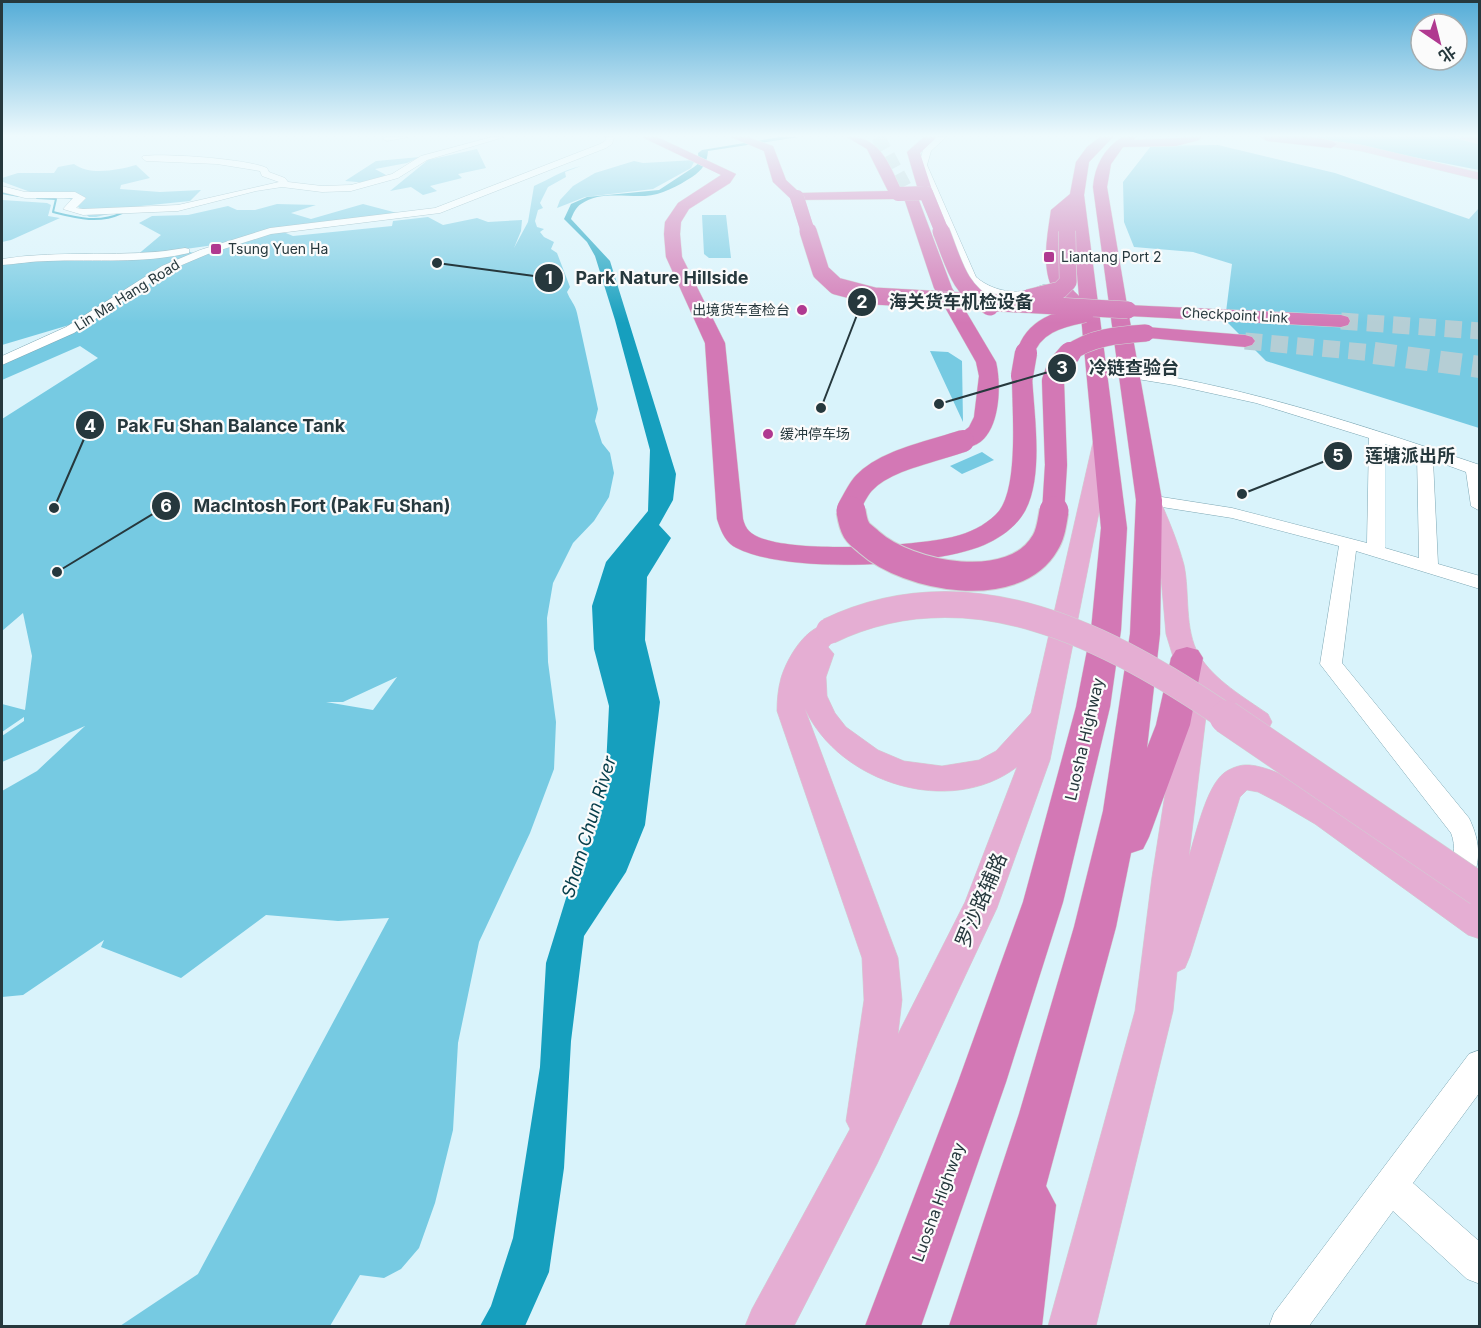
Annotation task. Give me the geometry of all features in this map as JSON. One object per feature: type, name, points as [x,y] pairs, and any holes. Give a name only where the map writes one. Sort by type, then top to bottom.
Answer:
[{"type":"highway","points":[[695,199],[678,212],[673,222],[674,257],[715,343],[732,525],[741,539],[759,547],[836,555],[921,551],[953,546],[983,535],[1006,519],[1017,502],[1022,480],[1023,359],[1027,346],[1038,332],[1056,322],[1093,313],[1128,310]]},
{"type":"highway","points":[[798,199],[818,264],[828,280],[836,286],[860,294],[881,297],[1128,310]]},
{"type":"highway","points":[[913,199],[943,288],[980,347],[989,376],[982,427],[963,441],[883,470],[863,483],[852,496],[850,506],[853,524],[864,540],[895,561],[941,575],[987,576],[1014,568],[1034,557],[1046,542],[1054,517],[1053,381],[1059,363],[1070,351],[1086,343],[1114,336],[1146,333]]},
{"type":"highway","points":[[914,199],[960,280],[976,299],[1001,312],[1043,323],[1146,333]]},
{"type":"highway","name":"Luosha Highway","points":[[893,1326],[982,1082],[1043,902],[1084,743],[1106,630],[1114,528],[1090,317],[1071,199]]},
{"type":"highway","points":[[977,1326],[1043,1114],[1095,927],[1121,811],[1145,634],[1149,500],[1102,199]]},
{"type":"highway","points":[[961,301],[1032,298],[1052,293],[1065,286],[1069,268],[1070,203]]},
{"type":"highway","points":[[1070,203],[1058,210],[1055,278],[1064,291],[1090,317]]},
{"type":"highway","name":"Checkpoint Link","points":[[1128,310],[1341,321]]},
{"type":"highway","name":"Checkpoint Link","points":[[1146,333],[1245,341]]},
{"type":"highway","points":[[1095,927],[1173,725],[1187,658]]},
{"type":"highway","points":[[1014,1326],[1043,1114]]},
{"type":"main road","name":"罗沙路辅路","points":[[769,1326],[862,1149],[980,908],[1035,760],[1103,442]]},
{"type":"main road","points":[[1149,500],[1164,537],[1172,566],[1179,634],[1196,686],[1169,877],[1154,1011]]},
{"type":"main road","points":[[862,1149],[883,1000],[880,958],[791,711],[790,690],[799,663],[811,646],[876,610],[908,605],[976,606],[1016,612],[1087,634],[1161,674],[1475,876]]},
{"type":"main road","points":[[1042,720],[1013,753],[994,767],[970,775],[943,779],[919,776],[874,763],[859,754],[823,721],[810,686],[814,667],[833,634],[882,618],[911,613],[942,613],[1006,619],[1058,633],[1084,643],[1152,679],[1479,904]]},
{"type":"main road","points":[[1187,658],[1203,680],[1219,695],[1475,876]]},
{"type":"main road","points":[[1330,772],[1286,751],[1274,755],[1269,763],[1271,773],[1302,799],[1479,923]]},
{"type":"main road","points":[[1072,1326],[1154,1011],[1226,793],[1233,781],[1246,777],[1262,779],[1302,799]]},
{"type":"street","points":[[80,199],[68,209],[83,212],[111,212],[183,207],[214,199]]},
{"type":"street","name":"Lin Ma Hang Road","points":[[2,361],[70,330],[166,268],[204,252],[276,230],[437,211],[465,199]]},
{"type":"street","points":[[937,199],[971,279],[977,284],[992,291],[1022,294],[1042,291],[1055,278]]},
{"type":"street","points":[[2,262],[57,257],[110,260],[169,255],[194,250],[204,252]]},
{"type":"street","points":[[1130,374],[1180,380],[1312,415],[1474,469],[1479,506]]},
{"type":"street","points":[[1376,552],[1377,436]]},
{"type":"street","points":[[1425,453],[1429,568]]},
{"type":"street","points":[[1149,500],[1222,510],[1479,583]]},
{"type":"street","points":[[1348,544],[1331,664],[1460,826],[1468,843],[1475,876]]},
{"type":"street","points":[[1287,1326],[1479,1065]]},
{"type":"street","points":[[1391,1186],[1479,1266]]},
{"type":"shaded area","points":[[70,199],[192,199],[141,206],[96,217],[89,217]]},
{"type":"shaded area","points":[[532,199],[542,199],[540,203],[543,208],[538,210],[535,221],[537,227],[544,229],[540,232],[544,237],[554,242],[551,249],[557,253],[570,287],[567,292],[577,313],[598,409],[595,421],[602,443],[610,453],[614,473],[609,497],[594,521],[573,543],[553,583],[547,618],[548,662],[556,722],[554,769],[530,833],[479,942],[458,1043],[453,1130],[435,1203],[419,1248],[401,1269],[384,1278],[360,1275],[330,1326],[120,1326],[198,1274],[389,918],[338,921],[266,915],[181,978],[101,947],[104,940],[23,995],[2,997],[2,791],[37,771],[85,726],[2,762],[2,736],[24,721],[24,717],[2,732],[2,704],[25,710],[32,656],[23,613],[2,631],[2,419],[98,358],[80,346],[2,380],[2,363],[40,348],[163,274],[215,250],[214,245],[136,256],[161,235],[139,223],[152,216],[188,215],[228,206],[237,210],[255,210],[277,204],[316,205],[291,213],[311,219],[363,204],[401,214],[281,231],[293,236],[392,226],[393,221],[428,217],[443,225],[477,218],[488,222],[522,220],[521,231],[514,248],[528,222]],"holes":[[[397,677],[373,710],[326,702],[343,702]]]},
{"type":"shaded area","points":[[561,199],[580,199],[557,208]]},
{"type":"shaded area","points":[[582,199],[591,199],[579,205],[571,219],[610,261],[676,474],[673,500],[659,525],[671,538],[647,577],[645,640],[660,702],[645,825],[626,872],[584,936],[571,1041],[564,1168],[549,1272],[525,1326],[480,1326],[491,1306],[513,1238],[540,1067],[546,963],[571,882],[605,788],[609,706],[594,649],[592,606],[606,562],[648,511],[650,450],[595,256],[587,242],[564,219],[571,204]]},
{"type":"shaded area","points":[[1123,199],[1411,199],[1469,219],[1479,208],[1479,428],[1266,361],[1225,320],[1232,264],[1193,252],[1134,247],[1124,222]]},
{"type":"shaded area","points":[[2,200],[47,203],[51,205],[48,216],[60,218],[2,242]]},
{"type":"shaded area","points":[[702,215],[726,215],[731,258],[709,258],[704,254]]},
{"type":"shaded area","points":[[194,253],[76,323],[2,345],[2,264],[39,260],[125,260]]},
{"type":"shaded area","points":[[930,351],[948,352],[962,361],[963,422]]},
{"type":"shaded area","points":[[982,452],[994,460],[962,474],[950,466]]},
{"type":"waterway","points":[[55,199],[53,212],[79,218],[96,219],[122,213]]},
{"type":"tunnel","points":[[1341,321],[1480,331]]},
{"type":"tunnel","points":[[1245,341],[1385,354]]},
{"type":"tunnel","points":[[1374,353],[1480,367]]},
{"type":"place","name":"Tsung Yuen Ha","points":[[216,249]]},
{"type":"place","name":"Liantang Port 2","points":[[1049,257]]},
{"type":"place","name":"Park Nature Hillside","points":[[437,263]]},
{"type":"place","name":"出境货车查检台","points":[[802,310]]},
{"type":"place","name":"冷链查验台","points":[[939,404]]},
{"type":"place","name":"海关货车机检设备","points":[[821,408]]},
{"type":"place","name":"缓冲停车场","points":[[768,434]]},
{"type":"place","name":"莲塘派出所","points":[[1242,494]]},
{"type":"place","name":"Pak Fu Shan Balance Tank","points":[[54,508]]},
{"type":"place","name":"MacIntosh Fort (Pak Fu Shan)","points":[[57,572]]},
{"type":"water label","name":"Sham Chun River","points":[[589,827]]}]
